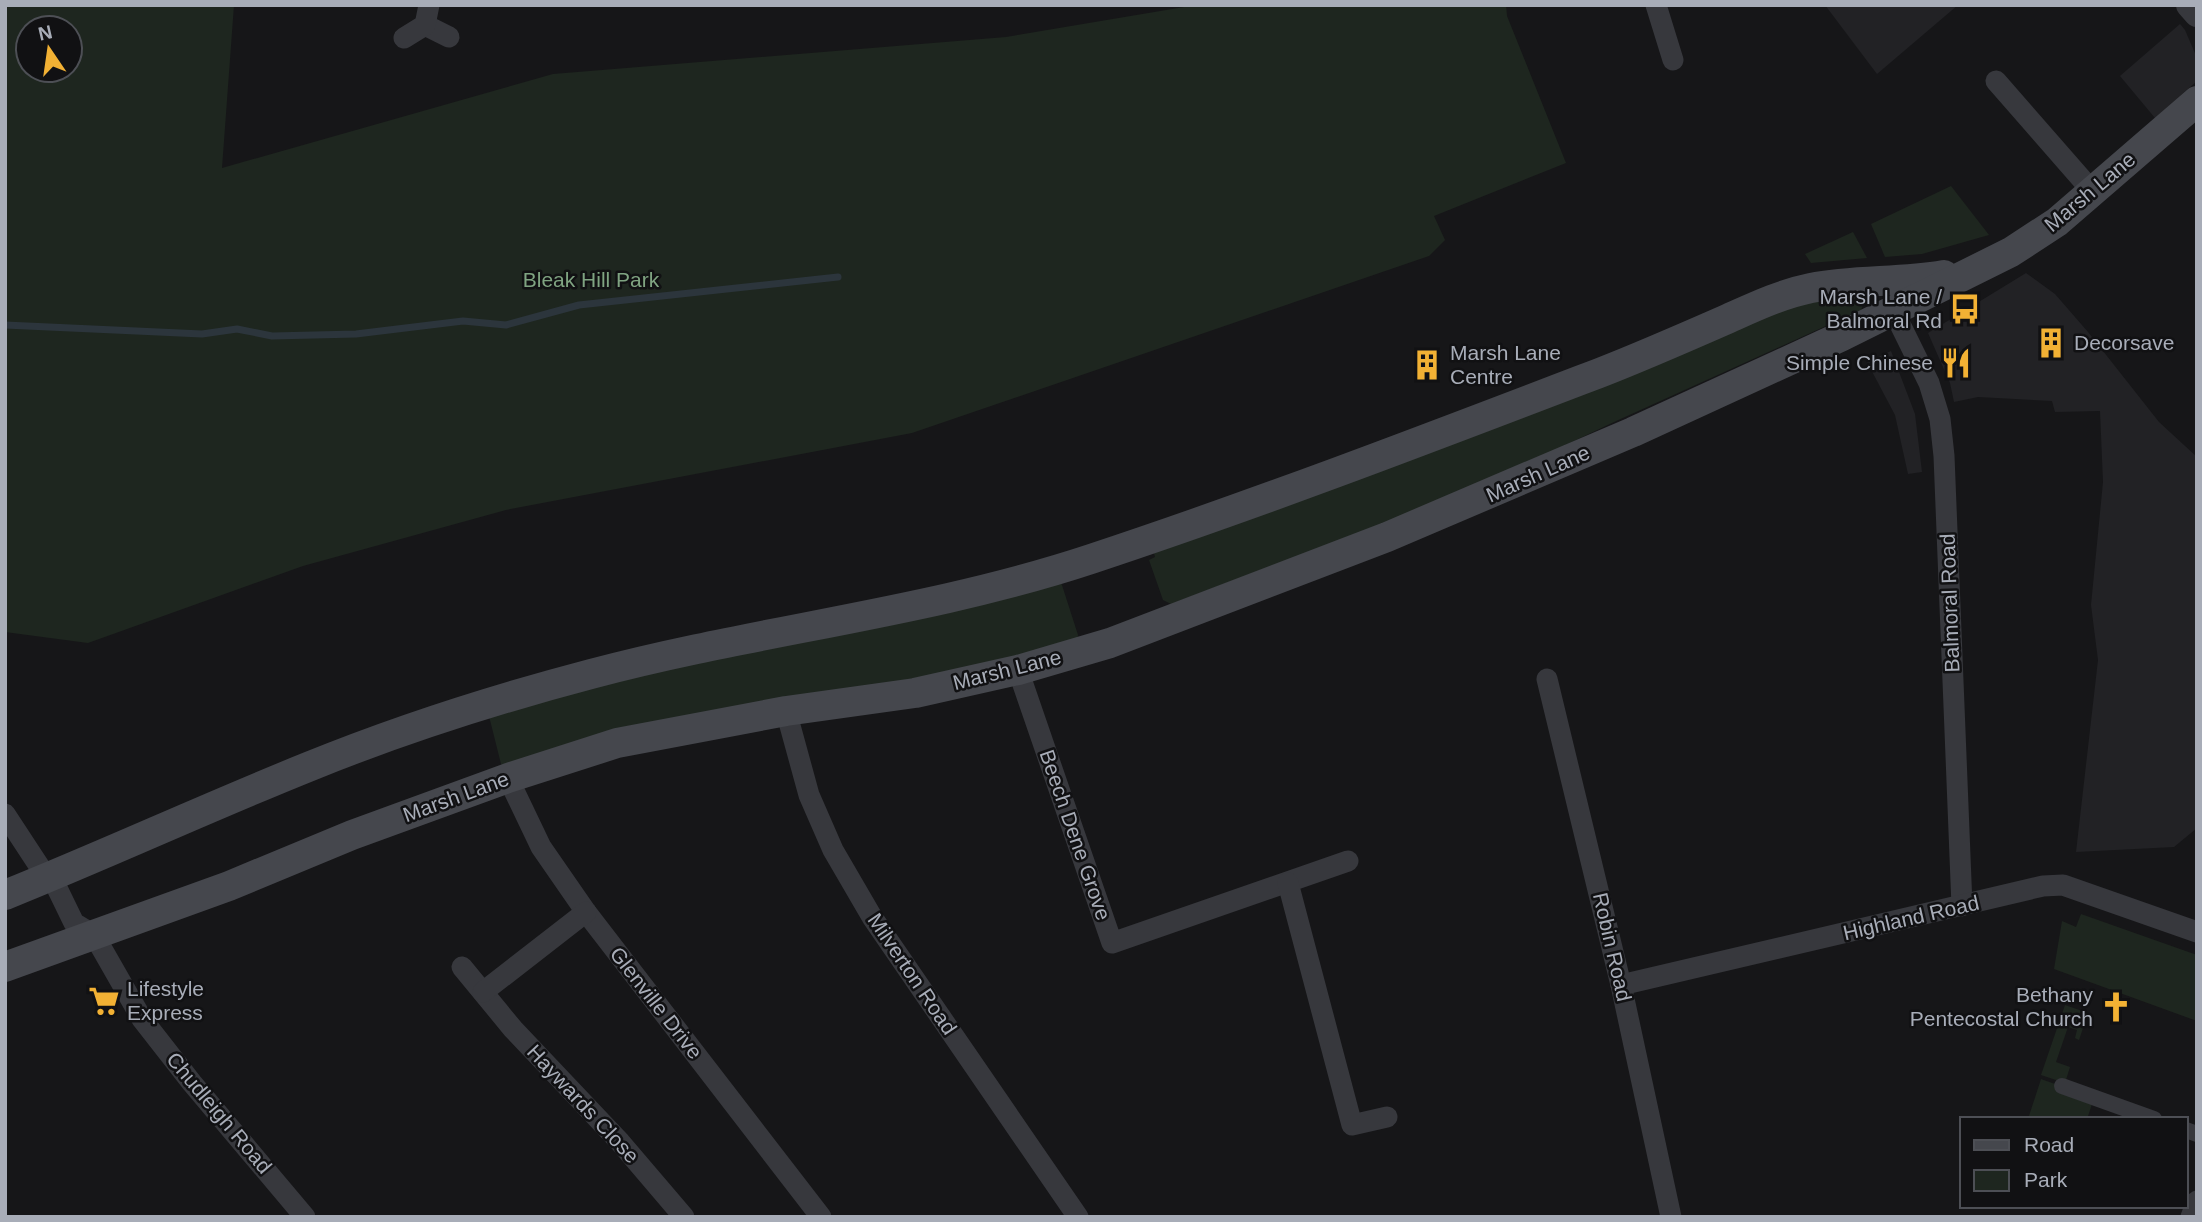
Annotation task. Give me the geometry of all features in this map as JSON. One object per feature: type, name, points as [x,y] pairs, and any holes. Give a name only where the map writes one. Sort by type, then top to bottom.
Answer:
[{"type":"main road","name":"Marsh Lane","points":[[5,967],[229,886],[352,835],[508,778],[617,743],[786,711],[915,693],[1018,670],[1110,643],[1387,537],[1646,426],[1893,310],[2035,238],[2093,192],[2197,101]]},
{"type":"main road","name":"Marsh Lane","points":[[5,895],[312,765],[478,706],[677,653],[925,604],[1086,561],[1323,478],[1515,405],[1632,360],[1761,304],[1807,289],[1853,282],[1907,281],[1975,270]]},
{"type":"street","points":[[1656,5],[1673,61]]},
{"type":"street","points":[[2189,5],[2197,14]]},
{"type":"street","points":[[404,38],[427,15],[449,37]]},
{"type":"street","points":[[1997,81],[2093,192]]},
{"type":"street","name":"Balmoral Road","points":[[1893,310],[1928,383],[1940,419],[1944,456],[1962,906]]},
{"type":"street","name":"Beech Dene Grove","points":[[1018,670],[1112,943],[1348,861]]},
{"type":"street","name":"Robin Road","points":[[1547,679],[1621,985],[1671,1217]]},
{"type":"street","name":"Milverton Road","points":[[786,711],[809,795],[832,850],[872,917],[1077,1217]]},
{"type":"street","name":"Glenville Drive","points":[[508,778],[541,847],[586,912],[821,1217]]},
{"type":"street","name":"Chudleigh Road","points":[[5,814],[47,878],[56,886],[74,923],[94,935],[142,1019],[305,1217]]},
{"type":"street","points":[[1288,883],[1352,1125],[1388,1117]]},
{"type":"street","name":"Highland Road","points":[[1621,985],[2043,886],[2063,885],[2197,932]]},
{"type":"street","points":[[483,992],[586,912]]},
{"type":"street","name":"Haywards Close","points":[[462,967],[513,1029],[620,1142],[684,1217]]},
{"type":"street","points":[[2062,1086],[2148,1117]]},
{"type":"street","points":[[2191,1217],[2197,1201]]},
{"type":"shaded area","points":[[1825,5],[1958,5],[1877,74]]},
{"type":"shaded area","points":[[2180,24],[2197,58],[2197,81],[2155,118],[2120,76]]},
{"type":"shaded area","points":[[2026,273],[2055,294],[2159,422],[2197,457],[2197,828],[2174,847],[2076,852],[2098,660],[2091,605],[2103,482],[2100,411],[2055,412],[2052,401],[1978,397],[1954,402],[1950,383],[1928,333]]},
{"type":"shaded area","points":[[1891,351],[1915,414],[1922,472],[1908,474],[1895,415],[1867,362]]},
{"type":"green space","name":"Bleak Hill Park","points":[[5,5],[234,5],[222,168],[553,74],[1006,37],[1196,5],[1506,5],[1507,16],[1566,163],[1434,216],[1445,240],[1429,256],[912,433],[506,510],[303,566],[88,643],[5,632]]},
{"type":"green space","points":[[1951,186],[1989,235],[1922,254],[1885,257],[1871,224]]},
{"type":"green space","points":[[1853,232],[1867,258],[1811,263],[1805,254]]},
{"type":"green space","points":[[1861,296],[1861,310],[1469,491],[1171,604],[1163,600],[1149,560],[1155,557],[1154,553],[1792,303]]},
{"type":"green space","points":[[1061,582],[1078,635],[1077,641],[1072,644],[504,768],[501,764],[489,716],[590,684]]},
{"type":"green space","points":[[2081,914],[2197,955],[2197,1021],[2054,969],[2062,921],[2076,927]]},
{"type":"green space","points":[[2065,1005],[2088,1013],[2079,1040],[2075,1038],[2077,1030],[2068,1027],[2056,1062],[2070,1067],[2065,1083],[2041,1075]]},
{"type":"green space","points":[[2041,1079],[2093,1101],[2088,1117],[2029,1117]]},
{"type":"waterway","points":[[5,325],[202,334],[237,329],[272,336],[356,334],[463,321],[506,325],[579,305],[838,277]]},
{"type":"place","name":"Marsh Lane / Balmoral Rd","points":[[1965,309]]},
{"type":"place","name":"Decorsave","points":[[2051,343]]},
{"type":"place","name":"Simple Chinese","points":[[1956,363]]},
{"type":"place","name":"Marsh Lane Centre","points":[[1427,365]]},
{"type":"place","name":"Lifestyle Express","points":[[104,1001]]},
{"type":"place","name":"Bethany Pentecostal Church","points":[[2116,1007]]}]
